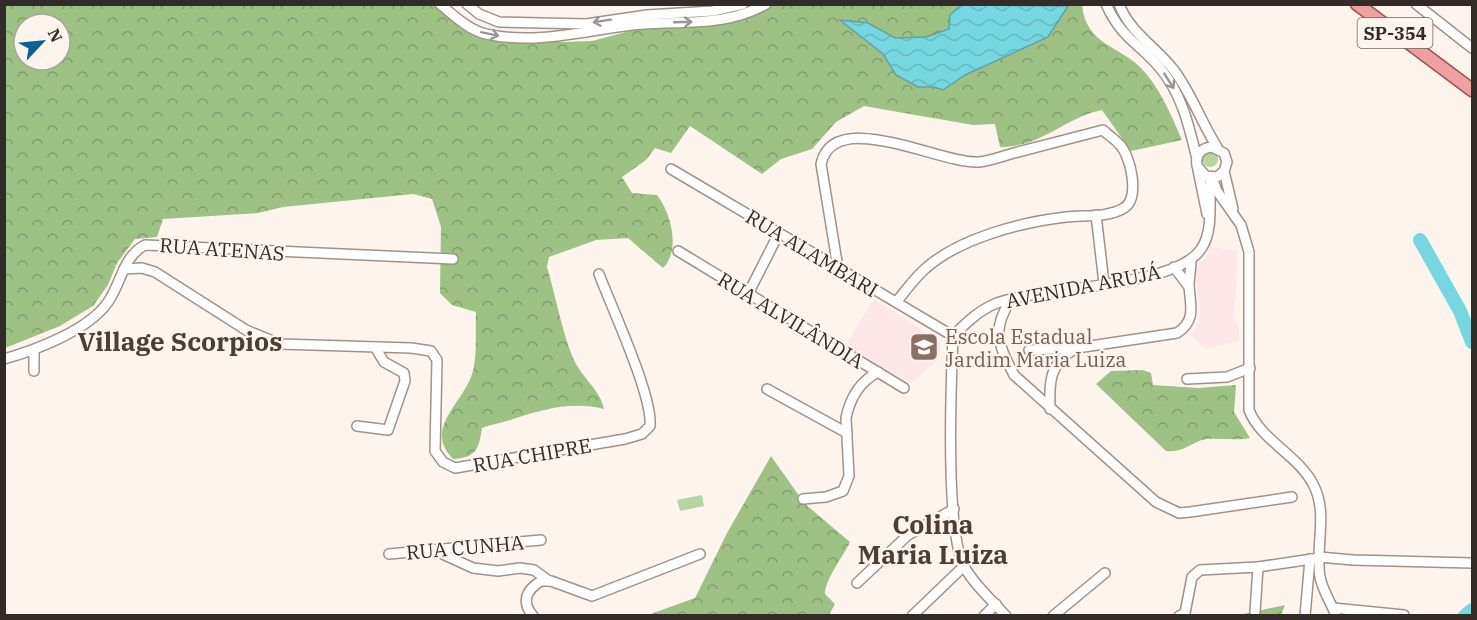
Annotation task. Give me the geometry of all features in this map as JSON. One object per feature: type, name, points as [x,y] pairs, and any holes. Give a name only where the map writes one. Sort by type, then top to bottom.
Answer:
[{"type":"main road","name":"SP-354","points":[[1357,4],[1473,90]]},
{"type":"street","points":[[441,4],[476,31],[498,36],[527,38],[559,37],[640,25],[723,20],[745,15],[766,4]]},
{"type":"street","points":[[467,4],[479,14],[499,22],[586,24],[647,15],[713,11],[743,4]]},
{"type":"street","points":[[1106,4],[1124,36],[1151,58],[1173,87],[1188,121],[1209,219]]},
{"type":"street","points":[[1119,4],[1132,29],[1164,59],[1181,80],[1217,147],[1226,157],[1224,171],[1233,211]]},
{"type":"street","points":[[1416,4],[1473,48]]},
{"type":"street","points":[[838,268],[821,164],[825,151],[834,142],[845,139],[875,140],[978,162],[1103,130],[1121,146],[1130,171],[1132,198],[1125,207],[1096,215],[1042,220],[983,238],[950,252],[926,268],[896,302]]},
{"type":"street","points":[[1197,159],[1204,148],[1217,147]]},
{"type":"street","name":"RUA ALAMBARI","points":[[671,169],[953,336]]},
{"type":"street","points":[[1198,170],[1211,177],[1217,191],[1233,211],[1245,234],[1249,252],[1248,404],[1251,414],[1261,429],[1304,470],[1318,497],[1316,558],[1305,615]]},
{"type":"street","points":[[1211,177],[1224,171]]},
{"type":"street","points":[[1029,350],[1077,348],[1177,333],[1191,317],[1189,287],[1191,261],[1202,248],[1209,219],[1211,177]]},
{"type":"street","points":[[1096,215],[1104,283]]},
{"type":"street","points":[[748,294],[779,233]]},
{"type":"street","name":"RUA ATENAS","points":[[4,359],[34,351],[92,318],[109,301],[124,269],[140,248],[150,244],[453,260]]},
{"type":"street","name":"RUA ALVILÂNDIA","points":[[678,252],[904,388]]},
{"type":"street","name":"AVENIDA ARUJÁ","points":[[953,336],[986,308],[1011,299],[1133,279],[1191,261]]},
{"type":"street","points":[[1174,267],[1189,287]]},
{"type":"street","name":"RUA CHIPRE","points":[[124,269],[142,268],[155,272],[246,330],[280,344],[426,350],[436,356],[434,441],[438,457],[448,466],[470,466],[636,436],[650,426],[648,408],[599,274]]},
{"type":"street","points":[[997,330],[1001,315],[1011,299]]},
{"type":"street","points":[[986,308],[997,330],[1003,354],[1014,375],[1156,502],[1169,509],[1190,512],[1292,497]]},
{"type":"street","points":[[953,336],[951,379],[954,509],[964,566],[1006,615]]},
{"type":"street","points":[[357,426],[388,430],[405,381],[404,374],[384,362],[375,347]]},
{"type":"street","points":[[1050,409],[1049,386],[1054,367],[1067,353],[1077,348]]},
{"type":"street","points":[[34,351],[34,371]]},
{"type":"street","points":[[1187,379],[1227,376],[1250,368]]},
{"type":"street","points":[[803,499],[826,497],[843,491],[849,476],[846,418],[853,396],[867,378],[878,372]]},
{"type":"street","points":[[767,389],[847,433]]},
{"type":"street","points":[[857,583],[908,535],[954,509]]},
{"type":"street","name":"RUA CUNHA","points":[[389,554],[541,540]]},
{"type":"street","points":[[434,550],[473,568],[498,571],[520,568],[534,570],[551,582]]},
{"type":"street","points":[[533,615],[525,604],[529,591],[541,581],[551,582],[592,596],[699,554]]},
{"type":"street","points":[[1316,558],[1324,592],[1334,612],[1404,615]]},
{"type":"street","points":[[1179,615],[1185,613],[1192,577],[1200,570],[1258,567],[1316,558],[1473,563]]},
{"type":"street","points":[[912,615],[964,566]]},
{"type":"street","points":[[1255,612],[1258,567]]},
{"type":"street","points":[[1053,615],[1105,573]]},
{"type":"street","points":[[984,615],[996,604]]},
{"type":"shaded area","points":[[1210,247],[1237,250],[1233,316],[1239,327],[1239,341],[1205,349],[1191,334],[1199,323],[1200,306],[1195,274],[1198,266],[1208,255]]},
{"type":"shaded area","points":[[874,299],[939,341],[941,348],[936,362],[911,383],[845,346]]},
{"type":"green space","points":[[5,5],[433,5],[479,36],[562,42],[592,41],[645,27],[744,20],[772,5],[1082,5],[1085,18],[1096,36],[1140,67],[1153,83],[1182,140],[1131,151],[1102,110],[1076,119],[1029,142],[1000,147],[995,124],[973,125],[864,106],[836,122],[812,149],[781,159],[762,174],[690,126],[671,153],[655,148],[646,160],[622,177],[632,193],[657,195],[666,211],[673,242],[672,252],[663,268],[628,238],[596,240],[549,257],[547,267],[569,347],[576,365],[599,395],[604,409],[581,406],[558,407],[482,428],[478,447],[467,457],[461,458],[453,459],[445,448],[442,438],[443,428],[473,370],[476,312],[452,305],[440,293],[441,227],[432,199],[413,194],[283,207],[258,213],[163,219],[157,237],[135,239],[117,263],[108,285],[93,306],[60,326],[5,348]]},
{"type":"green space","points":[[1207,151],[1213,151],[1218,159],[1216,165],[1207,167],[1202,162],[1202,156]]},
{"type":"green space","points":[[1143,370],[1151,373],[1153,385],[1198,388],[1236,385],[1234,412],[1250,438],[1207,439],[1184,449],[1166,451],[1096,384],[1111,371]]},
{"type":"green space","points":[[771,456],[805,504],[850,542],[826,588],[825,594],[835,604],[829,615],[645,616],[695,598],[727,533]]},
{"type":"green space","points":[[702,495],[704,506],[680,511],[677,500]]},
{"type":"green space","points":[[1285,605],[1281,615],[1234,616]]},
{"type":"water","points":[[961,5],[1068,6],[1048,37],[965,75],[943,90],[934,87],[918,87],[896,75],[883,54],[840,20],[868,23],[895,38],[926,37],[949,29],[950,15]]},
{"type":"waterway","points":[[1420,240],[1460,311],[1472,342]]},
{"type":"waterway","points":[[1465,616],[1472,610]]},
{"type":"place","name":"Escola Estadual Jardim Maria Luiza","points":[[924,347]]},
{"type":"district","name":"Village Scorpios","points":[[180,341]]},
{"type":"district","name":"Colina Maria Luiza","points":[[933,539]]}]
